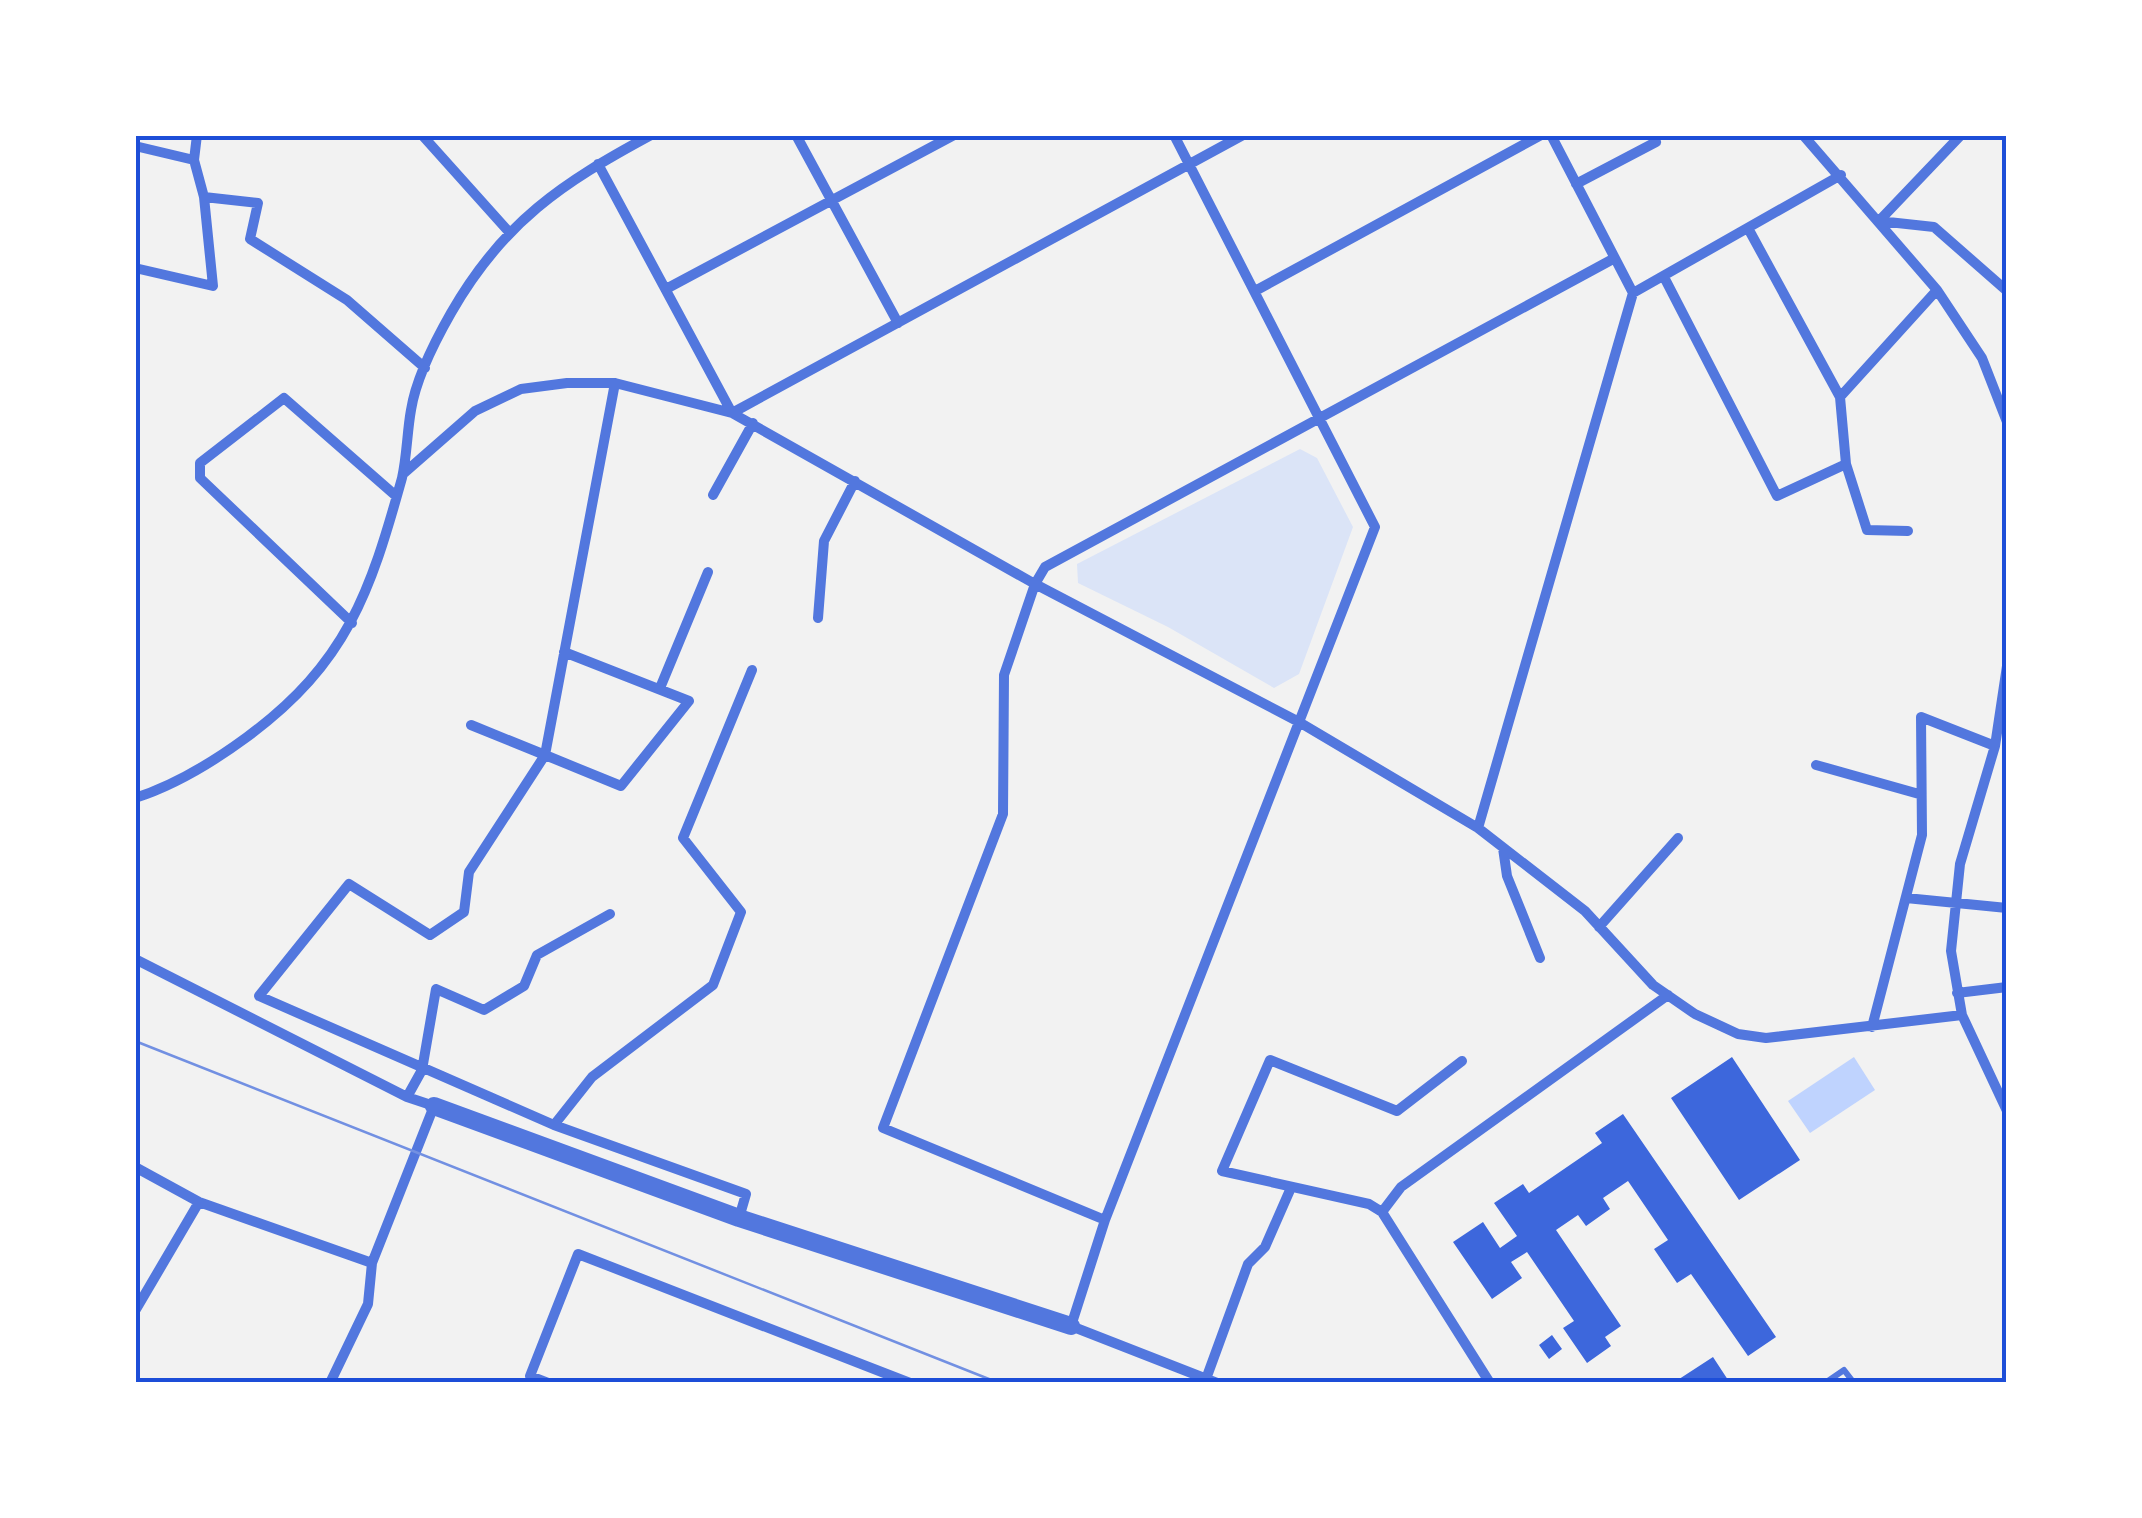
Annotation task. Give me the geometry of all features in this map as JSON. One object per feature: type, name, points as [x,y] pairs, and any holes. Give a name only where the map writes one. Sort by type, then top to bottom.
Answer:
[{"type":"street","points":[[135,268],[212,286],[204,196],[194,160],[197,135]]},
{"type":"street","points":[[422,135],[509,232]]},
{"type":"street","points":[[135,798],[216,760],[285,709],[331,658],[352,624],[382,556],[403,474],[411,406],[450,314],[509,232],[554,190],[651,135]]},
{"type":"street","points":[[796,135],[898,323]]},
{"type":"street","points":[[666,289],[954,135]]},
{"type":"street","points":[[1071,1326],[1105,1220],[1374,527],[1174,135]]},
{"type":"street","points":[[732,414],[1243,135]]},
{"type":"street","points":[[1255,291],[1541,135]]},
{"type":"street","points":[[1551,135],[1633,293]]},
{"type":"street","points":[[1576,184],[1656,142],[1652,135]]},
{"type":"street","points":[[1803,135],[1936,290],[1982,358],[2007,422]]},
{"type":"street","points":[[1880,221],[1962,135]]},
{"type":"street","points":[[135,146],[194,160]]},
{"type":"street","points":[[598,164],[732,414]]},
{"type":"street","points":[[1478,828],[1633,293],[1841,175]]},
{"type":"street","points":[[204,196],[258,203],[250,239],[348,300],[424,368]]},
{"type":"street","points":[[1880,221],[1934,226],[2007,291]]},
{"type":"street","points":[[1749,230],[1840,397],[1846,464],[1866,530],[1908,531]]},
{"type":"street","points":[[1105,1220],[883,1128],[1003,814],[1004,675],[1035,584],[1045,567],[1613,260]]},
{"type":"street","points":[[1664,277],[1777,496],[1846,464]]},
{"type":"street","points":[[1840,397],[1936,290]]},
{"type":"street","points":[[403,474],[474,411],[522,389],[566,382],[616,383],[732,414],[1035,584],[1300,722],[1478,828],[1599,927],[1653,985],[1696,1014],[1752,1036],[1962,1016]]},
{"type":"street","points":[[616,383],[544,755],[469,872],[464,912],[430,935],[350,884],[259,996],[554,1125],[746,1194],[740,1218]]},
{"type":"street","points":[[352,624],[200,478],[200,464],[284,398],[396,496]]},
{"type":"street","points":[[714,495],[754,423]]},
{"type":"street","points":[[818,618],[824,542],[855,481]]},
{"type":"street","points":[[660,688],[708,572]]},
{"type":"street","points":[[471,725],[621,786],[689,701],[564,652]]},
{"type":"street","points":[[2007,666],[1996,746],[1960,864],[1952,906],[1951,951],[1962,1016],[2007,1112]]},
{"type":"street","points":[[554,1125],[592,1077],[713,985],[740,912],[683,838],[752,670]]},
{"type":"street","points":[[1872,1027],[1922,835],[1918,794],[1921,717],[1996,746]]},
{"type":"street","points":[[1816,765],[1918,794]]},
{"type":"street","points":[[1599,927],[1678,838]]},
{"type":"street","points":[[1502,847],[1507,876],[1540,958]]},
{"type":"street","points":[[1906,898],[1952,906],[2007,908]]},
{"type":"street","points":[[407,1097],[422,1070],[436,989],[484,1010],[524,986],[537,955],[610,914]]},
{"type":"street","points":[[135,959],[407,1097],[740,1218],[1071,1326],[1211,1381],[1248,1264],[1265,1247],[1290,1190]]},
{"type":"street","points":[[1957,992],[2007,987]]},
{"type":"street","points":[[1382,1212],[1401,1187],[1668,995]]},
{"type":"street","points":[[1462,1061],[1398,1112],[1270,1060],[1222,1171],[1290,1190],[1369,1204],[1382,1212],[1490,1383]]},
{"type":"street","points":[[330,1383],[368,1304],[372,1262],[434,1106]]},
{"type":"street","points":[[135,1167],[198,1202],[372,1262]]},
{"type":"street","points":[[135,1310],[198,1202]]},
{"type":"street","points":[[548,1383],[530,1376],[578,1254],[910,1383]]},
{"type":"lane","points":[[1825,1383],[1844,1370],[1854,1383]]},
{"type":"shaded area","points":[[1300,449],[1317,458],[1353,527],[1299,674],[1274,688],[1168,627],[1078,583],[1077,564]]},
{"type":"water","points":[[1854,1057],[1875,1090],[1810,1133],[1788,1101]]},
{"type":"building","points":[[1732,1057],[1800,1160],[1739,1200],[1671,1098]]},
{"type":"building","points":[[1623,1114],[1776,1337],[1748,1356],[1691,1274],[1677,1283],[1654,1249],[1668,1240],[1628,1181],[1603,1198],[1610,1209],[1586,1226],[1578,1215],[1556,1230],[1621,1326],[1605,1337],[1611,1346],[1587,1363],[1563,1328],[1574,1321],[1527,1252],[1511,1262],[1522,1278],[1492,1299],[1453,1242],[1483,1222],[1500,1248],[1517,1236],[1494,1203],[1523,1184],[1529,1193],[1602,1143],[1595,1133]]},
{"type":"building","points":[[1552,1335],[1562,1349],[1549,1359],[1539,1345]]},
{"type":"building","points":[[1713,1357],[1730,1383],[1673,1383]]},
{"type":"tram line","points":[[135,1041],[999,1383]]}]
